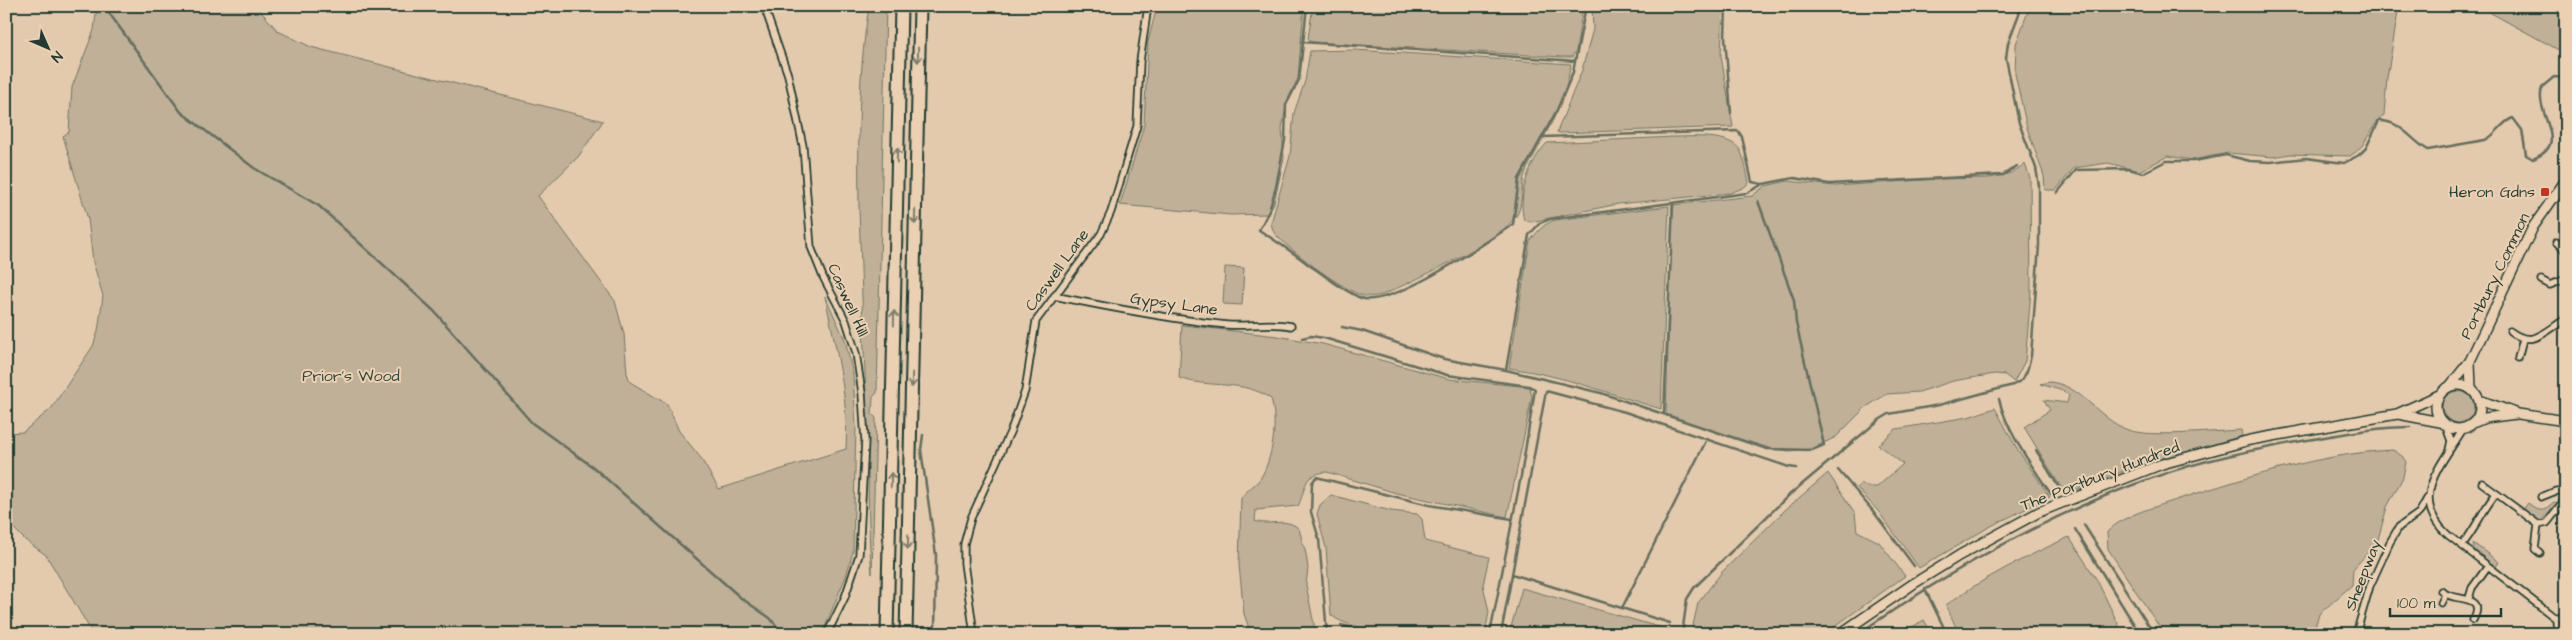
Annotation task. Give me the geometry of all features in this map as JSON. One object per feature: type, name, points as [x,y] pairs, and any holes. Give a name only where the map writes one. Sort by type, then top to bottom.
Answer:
[{"type":"highway","points":[[887,634],[901,6]]},
{"type":"highway","points":[[906,634],[920,6]]},
{"type":"main road","name":"Portbury Common","points":[[2450,386],[2470,361],[2533,227],[2566,180]]},
{"type":"main road","name":"Portbury Common","points":[[2470,361],[2471,389]]},
{"type":"main road","points":[[2475,422],[2480,414],[2479,400],[2471,389],[2465,386],[2450,386],[2439,396],[2436,409],[2443,424],[2464,429],[2484,418],[2518,414]]},
{"type":"main road","name":"The Portbury Hundred","points":[[1840,634],[1912,584],[1960,555],[2039,512],[2064,502],[2162,464],[2250,440],[2397,414],[2439,396]]},
{"type":"main road","points":[[2479,400],[2518,414],[2566,421]]},
{"type":"main road","name":"The Portbury Hundred","points":[[2397,414],[2443,424]]},
{"type":"street","name":"Caswell Hill","points":[[764,6],[788,75],[803,146],[810,247],[823,278],[846,321],[856,353],[862,393],[864,441],[859,555],[845,597],[827,634]]},
{"type":"street","name":"Caswell Lane","points":[[974,634],[964,563],[964,544],[971,518],[1011,430],[1025,391],[1036,321],[1101,234],[1116,197],[1137,126],[1140,62],[1148,6]]},
{"type":"street","points":[[2556,242],[2566,251]]},
{"type":"street","points":[[2541,280],[2550,285],[2566,279]]},
{"type":"street","name":"Gypsy Lane","points":[[1054,296],[1163,318],[1235,326],[1263,326],[1274,322],[1291,326]]},
{"type":"street","points":[[2510,331],[2523,339],[2536,338],[2566,319]]},
{"type":"street","points":[[2518,358],[2523,339]]},
{"type":"street","points":[[2443,424],[2451,441],[2447,457]]},
{"type":"street","name":"Sheepway","points":[[2356,634],[2370,586],[2386,549],[2400,527],[2420,513],[2428,497],[2432,478],[2464,429]]},
{"type":"street","points":[[2482,483],[2538,525],[2547,523],[2566,499]]},
{"type":"street","points":[[2541,497],[2556,490],[2566,492]]},
{"type":"street","points":[[2462,545],[2475,530],[2482,513],[2496,494]]},
{"type":"street","points":[[2428,497],[2434,519],[2445,532],[2556,618],[2566,617]]},
{"type":"street","points":[[2538,525],[2535,549],[2540,553]]},
{"type":"street","points":[[2469,598],[2472,588],[2488,566]]},
{"type":"street","points":[[2441,603],[2443,593],[2469,598],[2475,606],[2473,620]]},
{"type":"street","points":[[2556,618],[2557,634]]},
{"type":"green space","name":"Prior's Wood","points":[[97,6],[256,6],[278,31],[311,47],[603,121],[578,157],[538,196],[615,301],[624,334],[627,373],[630,382],[667,404],[679,431],[700,457],[719,489],[846,449],[843,390],[825,296],[845,340],[853,374],[856,426],[853,552],[846,576],[822,634],[93,634],[46,555],[25,540],[6,520],[6,433],[23,432],[51,409],[93,346],[98,331],[103,296],[93,262],[88,219],[63,136],[69,132],[72,87],[94,30]]},
{"type":"green space","points":[[869,6],[886,6],[877,393],[873,397],[872,414],[876,418],[872,574],[859,207],[861,81]]},
{"type":"green space","points":[[1157,6],[1304,6],[1298,78],[1287,101],[1282,128],[1284,158],[1274,203],[1268,214],[1231,215],[1120,205],[1144,125],[1148,42]]},
{"type":"green space","points":[[1313,6],[1583,6],[1576,51],[1572,57],[1562,57],[1311,42],[1308,38]]},
{"type":"green space","points":[[1592,6],[1723,6],[1721,56],[1733,127],[1557,132],[1582,70],[1593,29]]},
{"type":"green space","points":[[2030,6],[2399,6],[2387,78],[2384,115],[2361,147],[2350,156],[2290,154],[2273,157],[2228,153],[2192,160],[2168,156],[2139,171],[2108,163],[2074,168],[2056,190],[2045,190],[2044,176],[2027,128],[2015,74],[2016,44]]},
{"type":"green space","points":[[2478,6],[2566,6],[2566,54]]},
{"type":"green space","points":[[1355,50],[1571,64],[1564,94],[1548,131],[1527,169],[1523,180],[1520,208],[1510,223],[1477,247],[1456,259],[1382,295],[1373,296],[1358,294],[1315,267],[1292,250],[1275,234],[1271,223],[1290,156],[1294,113],[1305,81],[1310,51]]},
{"type":"green space","points":[[1711,137],[1737,146],[1746,167],[1749,183],[1743,188],[1730,193],[1618,204],[1531,222],[1524,220],[1522,200],[1526,179],[1535,159],[1547,143]]},
{"type":"green space","points":[[2025,164],[2030,178],[2031,290],[2025,361],[2014,382],[2005,375],[1995,374],[1953,381],[1919,392],[1887,394],[1866,407],[1836,437],[1811,449],[1789,451],[1769,448],[1666,416],[1672,205],[1752,196],[1765,186],[1788,181],[1835,186],[1937,179],[1990,178],[2011,173]]},
{"type":"green space","points":[[1669,206],[1661,409],[1567,380],[1509,368],[1530,241],[1538,231],[1555,220]]},
{"type":"green space","points":[[1225,267],[1244,268],[1242,305],[1223,304]]},
{"type":"green space","points":[[1182,325],[1277,336],[1323,344],[1449,379],[1530,387],[1532,397],[1507,517],[1396,493],[1327,472],[1319,473],[1306,483],[1298,506],[1256,510],[1255,521],[1261,523],[1289,523],[1299,529],[1306,554],[1308,568],[1306,585],[1316,634],[1251,634],[1244,614],[1239,565],[1241,498],[1260,479],[1268,461],[1274,429],[1271,399],[1261,393],[1238,386],[1202,383],[1179,378]]},
{"type":"green space","points":[[2050,382],[2061,384],[2071,389],[2117,425],[2128,430],[2151,434],[2167,434],[2241,430],[2242,436],[2129,469],[2065,494],[2024,427],[2050,410],[2044,400],[2067,403],[2069,395],[2063,391],[2040,384]]},
{"type":"green space","points":[[2458,391],[2464,392],[2469,396],[2473,401],[2473,413],[2469,418],[2464,422],[2458,423],[2452,422],[2447,418],[2443,413],[2442,407],[2443,401],[2447,396],[2452,392]]},
{"type":"green space","points":[[1995,408],[2016,447],[2050,497],[1991,526],[1919,568],[1878,511],[1857,488],[1861,483],[1867,487],[1877,487],[1903,464],[1878,445],[1896,429],[1968,417]]},
{"type":"green space","points":[[2393,450],[2402,456],[2406,462],[2403,477],[2387,507],[2377,543],[2353,569],[2352,585],[2319,614],[2313,634],[2164,634],[2108,549],[2107,532],[2114,525],[2132,515],[2152,508],[2286,467],[2340,456]]},
{"type":"green space","points":[[1828,473],[1855,513],[1857,531],[1879,542],[1905,576],[1824,634],[1691,634],[1698,603],[1722,572],[1785,510]]},
{"type":"green space","points":[[1331,495],[1391,511],[1417,514],[1422,519],[1425,541],[1489,557],[1483,585],[1489,612],[1485,634],[1428,634],[1381,631],[1343,622],[1331,615],[1326,548],[1317,514],[1320,505]]},
{"type":"green space","points":[[2554,502],[2557,504],[2541,521],[2537,521],[2523,510],[2528,503],[2538,510],[2544,510]]},
{"type":"green space","points":[[2069,537],[2097,580],[2123,634],[1959,634],[1946,605],[1990,576]]},
{"type":"green space","points":[[2473,543],[2499,562],[2496,567],[2475,552]]},
{"type":"green space","points":[[1522,588],[1673,631],[1673,634],[1509,634]]},
{"type":"green space","points":[[1924,620],[1932,634],[1900,634]]},
{"type":"waterway","points":[[104,6],[181,112],[254,168],[319,206],[434,311],[532,423],[593,467],[741,598],[770,618],[783,634]]},
{"type":"waterway","points":[[1307,6],[1299,80],[1286,105],[1285,140],[1276,187],[1269,211],[1259,230],[1347,291],[1361,298],[1375,299],[1394,294],[1439,272],[1513,224],[1519,179],[1557,110],[1573,72],[1586,6]]},
{"type":"waterway","points":[[1726,6],[1725,37],[1731,113]]},
{"type":"waterway","points":[[1682,634],[1687,599],[1694,588],[1788,496],[1879,420],[1889,414],[1939,405],[2013,385],[2022,380],[2027,371],[2031,356],[2039,245],[2039,186],[2036,168],[2019,123],[2006,58],[2008,43],[2022,6]]},
{"type":"waterway","points":[[1302,42],[1575,61]]},
{"type":"waterway","points":[[2057,193],[2076,170],[2129,169],[2143,173],[2166,161],[2194,161],[2226,155],[2250,161],[2270,162],[2306,158],[2344,163],[2359,155],[2366,148],[2379,121],[2399,127],[2428,150],[2485,140],[2493,135],[2505,122],[2513,118],[2522,130],[2526,155],[2533,159],[2544,153],[2550,145],[2551,137],[2541,98],[2542,87],[2554,77],[2566,78]]},
{"type":"waterway","points":[[1543,137],[1738,131],[1742,137],[1752,182],[1762,184]]},
{"type":"waterway","points":[[1506,370],[1529,235],[1540,223],[1550,219],[1747,193],[1763,184],[1794,178],[1829,184],[2003,175],[2017,166]]},
{"type":"waterway","points":[[1342,327],[1362,331],[1444,359],[1506,370],[1601,393],[1767,449],[1812,450],[1824,445],[1796,323],[1794,300],[1758,201]]},
{"type":"waterway","points":[[1664,413],[1673,204]]},
{"type":"waterway","points":[[1302,338],[1311,336],[1324,338],[1447,375],[1529,386],[1535,389],[1521,476],[1490,634]]},
{"type":"waterway","points":[[1501,634],[1546,391],[1625,412],[1796,468]]},
{"type":"waterway","points":[[1999,399],[2014,437],[2051,494]]},
{"type":"waterway","points":[[1858,634],[1893,610],[2001,545],[2077,508],[2115,492],[2173,471],[2246,452],[2356,432],[2383,428],[2411,427]]},
{"type":"waterway","points":[[923,435],[921,450],[936,555],[935,634]]},
{"type":"waterway","points":[[1622,608],[1707,439]]},
{"type":"waterway","points":[[2036,450],[2061,491]]},
{"type":"waterway","points":[[1838,470],[1873,511],[1914,566]]},
{"type":"waterway","points":[[1327,634],[1319,539],[1311,512],[1312,483],[1316,477],[1429,505],[1512,519]]},
{"type":"waterway","points":[[2084,525],[2154,634]]},
{"type":"waterway","points":[[2075,529],[2140,634]]},
{"type":"waterway","points":[[1512,574],[1670,623]]},
{"type":"waterway","points":[[1925,589],[1947,634]]},
{"type":"waterway","points":[[1341,625],[1378,634]]},
{"type":"place","name":"Heron Gdns","points":[[2545,192]]}]
